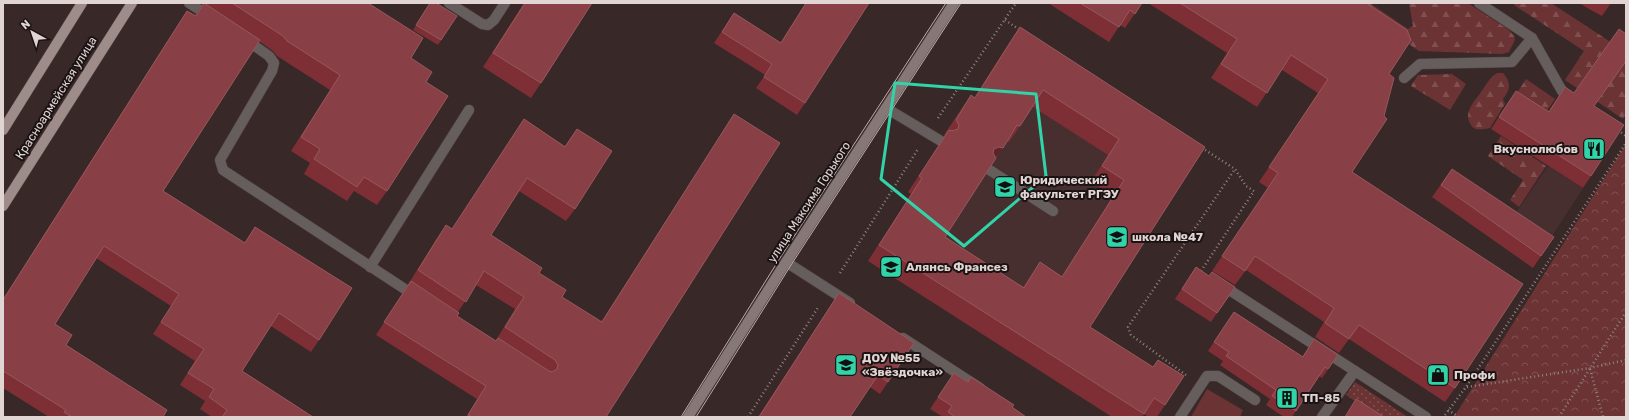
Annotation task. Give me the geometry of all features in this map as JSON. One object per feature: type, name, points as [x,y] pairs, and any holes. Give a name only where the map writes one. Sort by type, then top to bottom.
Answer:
[{"type":"main road","points":[[3,130],[82,3]]},
{"type":"main road","name":"Красноармейская улица","points":[[3,206],[132,3]]},
{"type":"main road","name":"улица Максима Горького","points":[[688,417],[786,262],[954,3]]},
{"type":"lane","points":[[189,3],[216,21]]},
{"type":"lane","points":[[449,3],[482,24],[488,25],[494,20],[506,3]]},
{"type":"lane","points":[[1479,3],[1532,38],[1562,91]]},
{"type":"lane","points":[[236,34],[269,56],[274,63],[272,71],[220,160],[222,170],[423,301]]},
{"type":"lane","points":[[1404,78],[1420,64],[1512,62],[1532,38]]},
{"type":"lane","points":[[886,108],[941,141]]},
{"type":"lane","points":[[370,267],[469,110]]},
{"type":"lane","points":[[988,169],[1053,211]]},
{"type":"lane","points":[[786,262],[856,307]]},
{"type":"lane","points":[[1201,271],[1426,417]]},
{"type":"lane","points":[[895,332],[986,392]]},
{"type":"lane","points":[[1322,417],[1355,371]]},
{"type":"lane","points":[[1180,417],[1207,376],[1218,376],[1255,400]]},
{"type":"path","points":[[748,417],[830,290],[928,133],[1016,3]]},
{"type":"path","points":[[1005,20],[1025,33]]},
{"type":"path","points":[[1613,127],[1626,136]]},
{"type":"path","points":[[1444,417],[1466,387],[1626,143]]},
{"type":"path","points":[[1196,145],[1235,169],[1246,186],[1254,191],[1201,271]]},
{"type":"path","points":[[1202,385],[1131,335],[1128,327],[1235,169]]},
{"type":"path","points":[[1559,417],[1626,312]]},
{"type":"path","points":[[1466,387],[1590,368],[1626,360]]},
{"type":"path","points":[[1590,368],[1603,417]]},
{"type":"path","points":[[1448,410],[1459,417]]},
{"type":"highlighted area","points":[[895,83],[1036,94],[1046,176],[964,246],[881,179]]},
{"type":"shaded area","name":"Юридический факультет РГЭУ","points":[[1012,39],[1131,121],[1079,342],[1149,417],[990,338],[911,194],[908,192],[960,111],[964,114]]},
{"type":"shaded area","points":[[1548,166],[1583,188],[1552,236],[1516,213]]},
{"type":"green space","points":[[1348,3],[1370,3],[1408,29],[1413,26],[1409,3],[1468,3],[1509,30],[1514,36],[1515,40],[1509,52],[1502,54],[1419,51]]},
{"type":"green space","points":[[1514,3],[1551,3],[1626,52],[1626,114],[1623,119],[1565,80],[1584,51],[1514,5]]},
{"type":"green space","points":[[1497,73],[1503,73],[1509,83],[1507,93],[1503,99],[1505,104],[1490,128],[1479,130],[1475,129],[1471,125],[1468,116],[1470,107],[1488,81]]},
{"type":"green space","points":[[1452,74],[1466,84],[1450,110],[1411,86],[1418,75]]},
{"type":"green space","points":[[1526,79],[1555,99],[1543,117],[1513,99]]},
{"type":"green space","points":[[1501,136],[1546,166],[1519,207],[1510,200],[1523,180],[1488,156]]},
{"type":"green space","points":[[1626,144],[1626,417],[1454,417]]},
{"type":"green space","points":[[1355,382],[1408,417],[1379,417],[1346,395]]},
{"type":"green space","points":[[1207,389],[1243,410],[1240,417],[1191,417]]},
{"type":"building","points":[[204,3],[260,40],[163,191],[245,243],[255,227],[352,288],[319,340],[279,313],[242,371],[313,417],[222,417],[227,410],[209,397],[214,389],[188,373],[204,349],[161,322],[179,294],[104,246],[55,324],[72,335],[66,345],[167,410],[163,417],[72,417],[64,412],[66,410],[3,371],[3,300],[187,11],[196,16]]},
{"type":"building","points":[[232,3],[368,3],[423,38],[411,58],[432,72],[426,82],[448,96],[387,191],[364,177],[357,187],[314,159],[320,149],[301,137],[340,75]]},
{"type":"building","points":[[430,3],[436,3],[457,16],[441,40],[416,25]]},
{"type":"building","points":[[525,3],[592,3],[541,83],[493,53]]},
{"type":"building","points":[[806,3],[869,3],[805,103],[764,77],[772,64],[722,32],[734,13],[781,43]]},
{"type":"building","points":[[1080,3],[1142,3],[1135,14],[1130,10],[1119,27]]},
{"type":"building","points":[[1180,3],[1366,3],[1407,30],[1411,40],[1389,74],[1394,78],[1384,116],[1387,119],[1352,172],[1523,284],[1455,388],[1359,325],[1349,339],[1325,323],[1334,308],[1255,256],[1245,271],[1222,256],[1278,173],[1269,167],[1328,79],[1291,55],[1267,93],[1221,64],[1237,39]]},
{"type":"building","points":[[1020,27],[1205,147],[1090,327],[1153,367],[1158,360],[1184,376],[1165,405],[1154,398],[1144,414],[879,245],[922,178],[919,176],[949,130],[952,131],[958,129],[959,125],[956,120],[971,95],[975,98]],"holes":[[[1043,90],[1119,139],[1102,166],[1124,180],[1062,277],[1040,262],[1024,288],[945,237],[996,158],[993,153],[994,149],[999,147],[1003,148],[1017,125],[1020,126]]]},
{"type":"building","points":[[1619,29],[1626,34],[1626,61],[1594,106],[1624,125],[1591,176],[1499,117],[1516,91],[1549,112],[1565,87],[1574,93]]},
{"type":"building","points":[[734,114],[780,143],[606,417],[472,417],[468,415],[486,386],[384,322],[411,281],[459,313],[457,316],[496,341],[498,338],[552,372],[557,369],[558,365],[555,360],[505,327],[524,297],[484,271],[466,302],[418,270],[446,225],[452,229],[524,119],[565,147],[577,129],[612,151],[575,209],[527,178],[491,235],[542,268],[539,273],[566,290],[562,297],[602,322]]},
{"type":"building","points":[[1452,169],[1554,237],[1541,256],[1441,185]]},
{"type":"building","points":[[1196,267],[1209,276],[1212,272],[1235,287],[1217,313],[1182,289]]},
{"type":"building","name":"ДОУ №55 «Звёздочка»","points":[[839,293],[914,343],[888,382],[878,375],[850,417],[759,417]]},
{"type":"building","points":[[1234,312],[1303,357],[1314,339],[1338,355],[1328,369],[1325,367],[1296,411],[1272,396],[1276,390],[1226,356],[1229,352],[1214,342]]},
{"type":"building","points":[[954,373],[968,382],[971,377],[1014,405],[1012,407],[1026,417],[955,417],[948,412],[952,406],[938,397]]},
{"type":"building","points":[[1356,399],[1384,417],[1345,417]]},
{"type":"tram line","points":[[681,417],[780,258],[946,3]]},
{"type":"tram line","points":[[696,417],[791,265],[961,3]]},
{"type":"place","name":"Вкуснолюбов","points":[[1594,149]]},
{"type":"place","name":"Юридический факультет РГЭУ","points":[[1005,187]]},
{"type":"place","name":"школа №47","points":[[1117,237]]},
{"type":"place","name":"Алянсь Франсез","points":[[891,267]]},
{"type":"place","name":"ДОУ №55 «Звёздочка»","points":[[846,365]]},
{"type":"place","name":"Профи","points":[[1438,375]]},
{"type":"place","name":"ТП-85","points":[[1287,398]]}]
